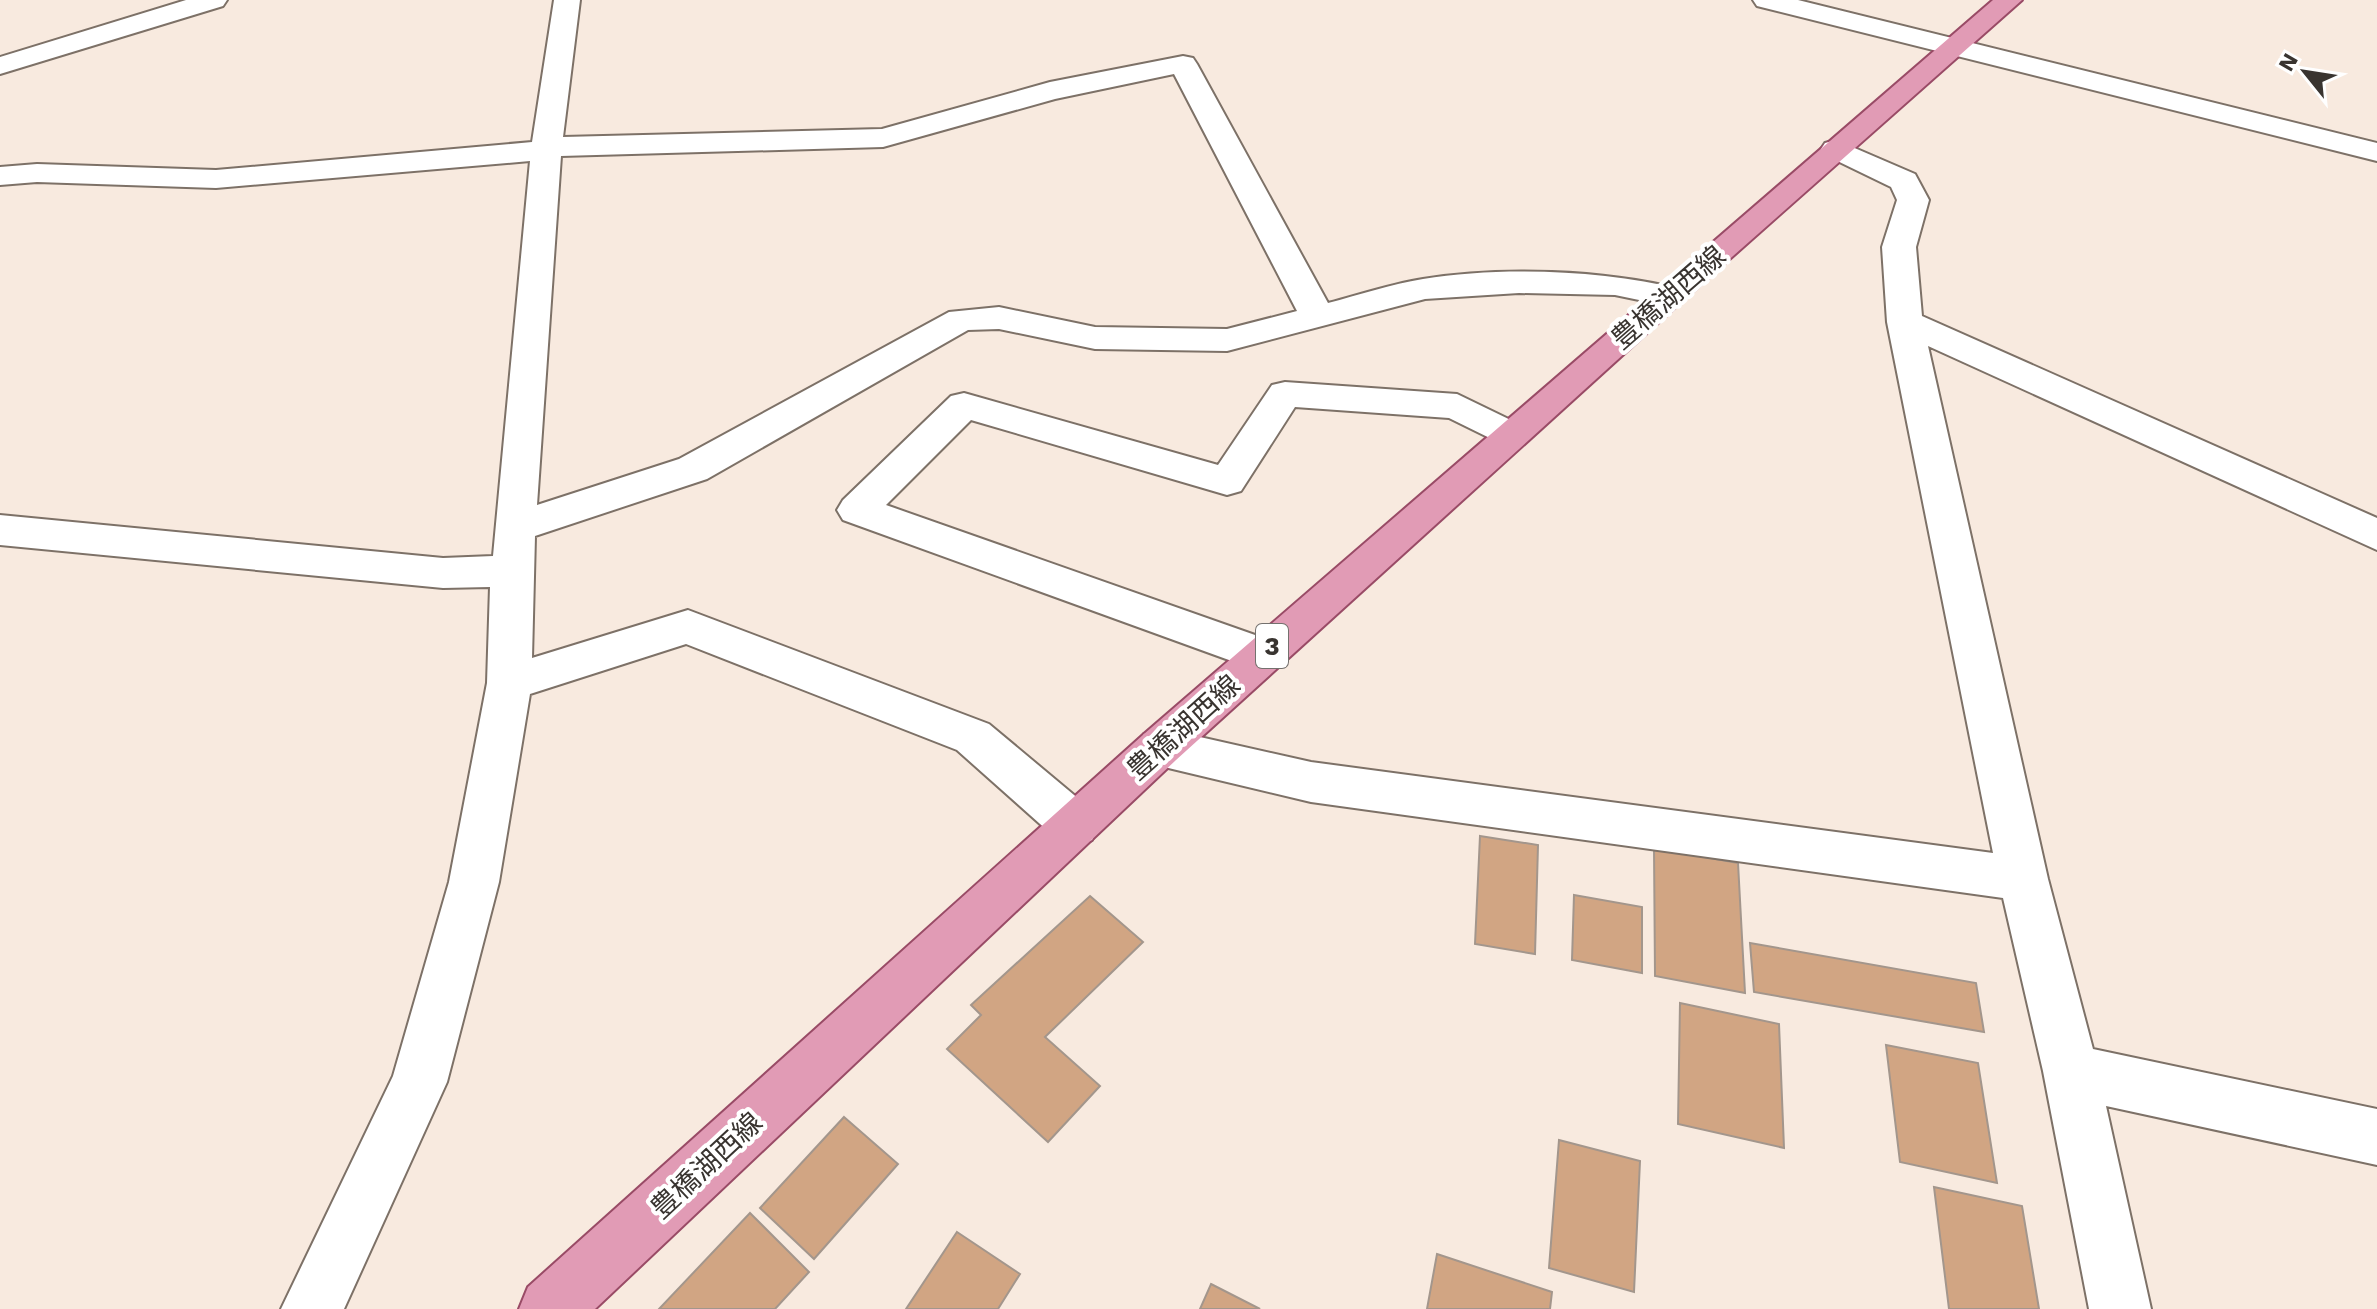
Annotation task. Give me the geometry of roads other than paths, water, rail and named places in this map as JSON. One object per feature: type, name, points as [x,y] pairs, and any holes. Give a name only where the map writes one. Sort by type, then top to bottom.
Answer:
[{"type":"main road","name":"豊橋湖西線","points":[[550,1309],[1262,655],[2009,0]]},
{"type":"street","points":[[0,66],[214,0]]},
{"type":"street","points":[[312,1309],[419,1082],[474,882],[509,683],[512,571],[546,150],[567,0]]},
{"type":"street","points":[[1766,0],[2377,152]]},
{"type":"street","points":[[115,2],[132,24]]},
{"type":"street","points":[[0,176],[37,173],[216,179],[546,150],[574,144],[883,138],[1050,91],[1183,64],[1316,314]]},
{"type":"street","points":[[1836,149],[1904,181],[1913,200],[1899,247],[1905,322],[2023,879],[2071,1071],[2120,1309]]},
{"type":"street","points":[[516,527],[693,469],[961,320],[999,318],[1095,338],[1227,340],[1316,314],[1424,289],[1519,283],[1615,285],[1668,296]]},
{"type":"street","points":[[1905,322],[2377,535]]},
{"type":"street","points":[[1262,655],[857,510],[964,405],[1227,481],[1285,394],[1457,406],[1510,435]]},
{"type":"street","points":[[0,530],[443,573],[512,571]]},
{"type":"street","points":[[509,683],[688,627],[973,737],[1075,825]]},
{"type":"street","points":[[1160,747],[1311,782],[2023,879]]},
{"type":"street","points":[[2071,1071],[2377,1137]]}]
